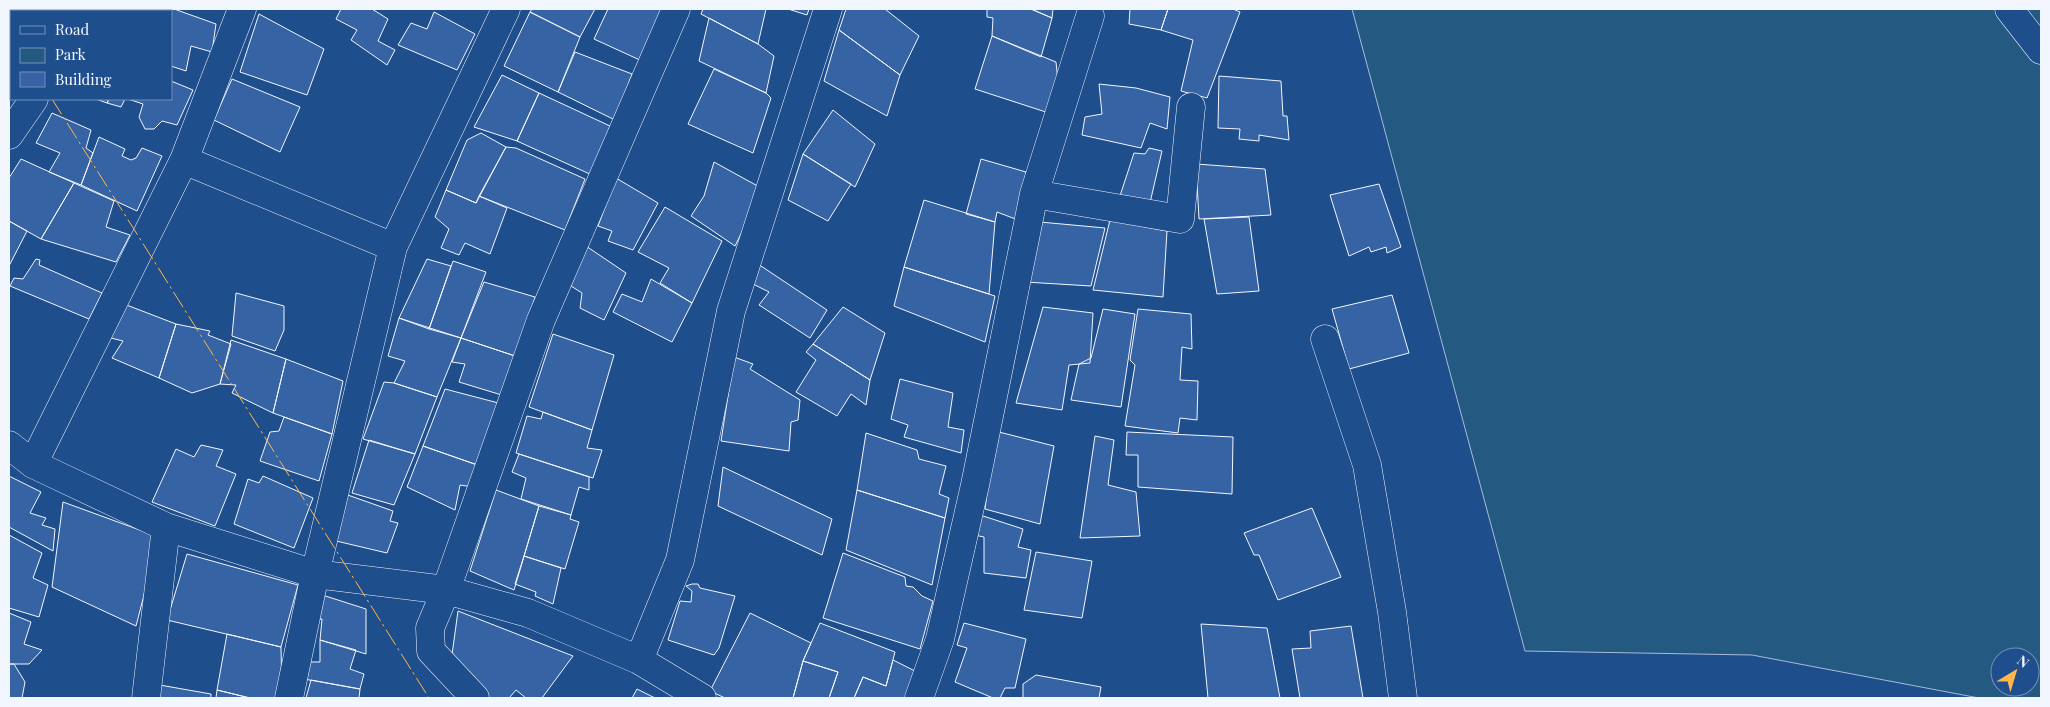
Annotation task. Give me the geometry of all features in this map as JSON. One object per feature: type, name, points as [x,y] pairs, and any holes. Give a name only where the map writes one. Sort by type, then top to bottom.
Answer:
[{"type":"street","points":[[33,464],[184,160],[242,9]]},
{"type":"street","points":[[289,698],[315,574],[393,247],[506,9]]},
{"type":"street","points":[[475,698],[431,651],[430,628],[446,590],[542,320],[676,9]]},
{"type":"street","points":[[639,660],[680,560],[731,311],[828,9]]},
{"type":"street","points":[[2010,9],[2041,50]]},
{"type":"street","points":[[919,698],[940,639],[973,495],[1034,194],[1090,16]]},
{"type":"street","points":[[9,135],[33,100]]},
{"type":"street","points":[[1034,194],[1180,219],[1192,107]]},
{"type":"street","points":[[184,160],[393,247]]},
{"type":"street","points":[[1326,339],[1367,465],[1392,612],[1403,698]]},
{"type":"street","points":[[9,445],[33,464],[166,527],[315,574],[446,590],[528,613],[639,660],[702,698]]},
{"type":"street","points":[[146,698],[166,527]]},
{"type":"green space","points":[[1352,9],[2041,9],[2041,698],[1979,698],[1752,655],[1525,651]]},
{"type":"building","points":[[174,9],[216,24],[212,52],[191,46],[186,71],[172,66],[172,10],[151,10]]},
{"type":"building","points":[[341,9],[372,9],[388,19],[378,41],[395,50],[387,65],[351,40],[357,30],[336,19]]},
{"type":"building","points":[[532,9],[595,9],[580,37],[530,12]]},
{"type":"building","points":[[608,9],[667,9],[642,61],[594,39]]},
{"type":"building","points":[[703,9],[766,9],[758,44],[701,14]]},
{"type":"building","points":[[788,9],[809,9],[807,15]]},
{"type":"building","points":[[846,9],[885,9],[919,36],[900,75],[839,30]]},
{"type":"building","points":[[987,9],[1031,9],[1052,18],[1041,57],[992,36],[993,18],[987,17]]},
{"type":"building","points":[[1031,9],[1053,9],[1052,18]]},
{"type":"building","points":[[1130,9],[1168,9],[1161,30],[1129,24]]},
{"type":"building","points":[[1168,9],[1233,9],[1240,12],[1207,98],[1181,91],[1193,40],[1161,30]]},
{"type":"building","points":[[434,12],[475,34],[457,70],[398,45],[411,23],[427,29]]},
{"type":"building","points":[[530,12],[580,37],[558,92],[504,66]]},
{"type":"building","points":[[259,14],[324,49],[307,95],[240,72]]},
{"type":"building","points":[[709,18],[758,44],[774,56],[766,93],[699,61]]},
{"type":"building","points":[[839,30],[900,75],[887,116],[824,81]]},
{"type":"building","points":[[992,36],[1056,62],[1058,81],[1052,114],[975,89]]},
{"type":"building","points":[[575,52],[632,74],[615,120],[558,92]]},
{"type":"building","points":[[714,69],[766,93],[771,98],[753,153],[688,124]]},
{"type":"building","points":[[502,75],[539,93],[517,141],[474,127]]},
{"type":"building","points":[[1219,76],[1281,81],[1283,116],[1287,116],[1289,140],[1259,135],[1259,141],[1239,139],[1240,129],[1218,128]]},
{"type":"building","points":[[232,79],[300,107],[280,152],[214,120]]},
{"type":"building","points":[[172,81],[193,90],[177,125],[162,121],[154,129],[145,129],[139,117],[143,104],[131,100],[172,100]]},
{"type":"building","points":[[1099,84],[1136,88],[1170,97],[1167,129],[1150,123],[1141,148],[1082,135],[1085,117],[1102,114]]},
{"type":"building","points":[[539,93],[610,126],[592,175],[517,141]]},
{"type":"building","points":[[108,100],[124,100],[121,107],[107,103]]},
{"type":"building","points":[[833,110],[875,144],[855,187],[803,154]]},
{"type":"building","points":[[52,113],[91,130],[86,148],[93,153],[81,185],[49,172],[60,153],[36,143]]},
{"type":"building","points":[[481,133],[506,147],[476,203],[446,190],[467,140]]},
{"type":"building","points":[[99,137],[125,149],[122,156],[131,160],[136,158],[142,148],[162,156],[137,211],[81,185]]},
{"type":"building","points":[[506,147],[516,148],[585,179],[565,230],[479,196]]},
{"type":"building","points":[[1149,148],[1162,151],[1149,207],[1119,199],[1134,153],[1145,154]]},
{"type":"building","points":[[803,154],[851,184],[828,221],[788,200]]},
{"type":"building","points":[[21,159],[74,183],[41,239],[9,221],[9,178]]},
{"type":"building","points":[[981,159],[1026,172],[1018,220],[997,212],[995,222],[966,214]]},
{"type":"building","points":[[714,162],[763,189],[735,246],[691,216],[704,196]]},
{"type":"building","points":[[1196,164],[1265,169],[1271,215],[1199,219]]},
{"type":"building","points":[[616,178],[658,203],[633,250],[608,241],[612,231],[598,226]]},
{"type":"building","points":[[74,183],[114,201],[106,227],[130,235],[116,262],[41,239]]},
{"type":"building","points":[[1379,184],[1401,247],[1387,253],[1386,247],[1371,252],[1369,247],[1349,256],[1330,195]]},
{"type":"building","points":[[446,190],[476,203],[479,196],[507,208],[490,254],[465,243],[459,255],[441,248],[449,229],[435,217]]},
{"type":"building","points":[[924,200],[995,222],[989,294],[904,267]]},
{"type":"building","points":[[665,207],[722,241],[692,303],[660,283],[669,268],[638,252]]},
{"type":"building","points":[[1249,217],[1259,291],[1217,294],[1204,219]]},
{"type":"building","points":[[1110,220],[1167,231],[1163,297],[1093,290]]},
{"type":"building","points":[[9,221],[27,231],[9,266]]},
{"type":"building","points":[[1040,222],[1105,228],[1091,286],[1025,282]]},
{"type":"building","points":[[586,246],[626,273],[604,320],[580,308],[582,293],[571,286]]},
{"type":"building","points":[[36,259],[40,260],[39,265],[102,293],[89,319],[10,286],[14,278],[23,279]]},
{"type":"building","points":[[427,259],[451,266],[429,329],[399,318]]},
{"type":"building","points":[[453,261],[486,272],[461,338],[429,329]]},
{"type":"building","points":[[758,264],[827,310],[810,338],[759,305],[769,292],[749,282]]},
{"type":"building","points":[[904,267],[995,296],[985,342],[894,306]]},
{"type":"building","points":[[651,279],[692,303],[672,342],[613,312],[622,294],[642,302]]},
{"type":"building","points":[[484,282],[535,297],[518,357],[461,338]]},
{"type":"building","points":[[236,293],[284,306],[284,330],[275,351],[232,336]]},
{"type":"building","points":[[1392,295],[1409,353],[1349,369],[1332,309]]},
{"type":"building","points":[[124,304],[176,324],[159,378],[112,358],[123,341],[111,338]]},
{"type":"building","points":[[843,307],[885,333],[870,380],[813,344]]},
{"type":"building","points":[[1043,307],[1093,313],[1090,363],[1069,365],[1062,410],[1016,403]]},
{"type":"building","points":[[1103,309],[1135,314],[1121,407],[1071,400],[1079,364],[1091,358]]},
{"type":"building","points":[[1138,309],[1191,314],[1192,349],[1182,347],[1180,380],[1198,381],[1197,420],[1180,418],[1178,433],[1125,426],[1135,365],[1130,360]]},
{"type":"building","points":[[399,318],[461,338],[437,397],[394,383],[405,361],[388,356]]},
{"type":"building","points":[[176,324],[210,331],[208,335],[231,344],[220,384],[192,393],[159,378]]},
{"type":"building","points":[[553,334],[614,355],[592,430],[529,407]]},
{"type":"building","points":[[461,338],[518,357],[505,396],[459,382],[465,364],[452,362]]},
{"type":"building","points":[[231,340],[286,359],[273,413],[232,393],[236,385],[220,384]]},
{"type":"building","points":[[813,344],[870,380],[866,405],[851,394],[837,416],[796,392],[816,360],[806,352]]},
{"type":"building","points":[[734,357],[753,364],[750,369],[800,400],[798,420],[791,422],[789,451],[721,441]]},
{"type":"building","points":[[286,359],[343,381],[332,434],[273,413]]},
{"type":"building","points":[[900,379],[953,393],[948,427],[964,430],[961,453],[904,437],[908,425],[891,419]]},
{"type":"building","points":[[384,382],[394,383],[437,397],[415,454],[363,439]]},
{"type":"building","points":[[445,389],[506,405],[486,468],[423,446]]},
{"type":"building","points":[[543,412],[592,430],[587,448],[602,450],[593,478],[516,453],[527,416],[541,419]]},
{"type":"building","points":[[284,417],[332,434],[319,481],[260,461],[270,432],[279,431]]},
{"type":"building","points":[[995,431],[1054,446],[1040,524],[985,509]]},
{"type":"building","points":[[1127,432],[1233,437],[1232,494],[1138,487],[1138,455],[1126,455]]},
{"type":"building","points":[[866,433],[917,450],[919,459],[946,466],[939,494],[949,498],[945,518],[857,490]]},
{"type":"building","points":[[1095,436],[1114,440],[1108,485],[1136,492],[1140,536],[1080,538]]},
{"type":"building","points":[[369,440],[415,454],[394,505],[352,493]]},
{"type":"building","points":[[201,445],[223,450],[216,466],[236,474],[215,526],[152,502],[176,449],[194,457]]},
{"type":"building","points":[[423,446],[486,468],[479,488],[460,485],[455,510],[407,487]]},
{"type":"building","points":[[519,454],[589,477],[589,490],[579,487],[571,515],[521,499],[526,478],[512,472]]},
{"type":"building","points":[[723,467],[832,519],[822,555],[718,506]]},
{"type":"building","points":[[9,476],[41,492],[30,513],[46,518],[42,525],[55,529],[53,551],[9,527]]},
{"type":"building","points":[[263,476],[313,498],[294,548],[234,524],[248,479],[259,483]]},
{"type":"building","points":[[496,490],[539,506],[514,590],[470,571]]},
{"type":"building","points":[[857,490],[945,518],[932,585],[846,550]]},
{"type":"building","points":[[345,494],[393,511],[390,521],[398,523],[387,553],[332,540]]},
{"type":"building","points":[[63,502],[159,537],[136,626],[52,587]]},
{"type":"building","points":[[539,506],[571,515],[570,519],[579,522],[565,569],[524,556]]},
{"type":"building","points":[[1312,508],[1341,577],[1278,600],[1259,555],[1254,555],[1244,533]]},
{"type":"building","points":[[980,515],[1023,529],[1018,547],[1031,550],[1026,578],[984,573],[984,537],[974,535]]},
{"type":"building","points":[[9,535],[42,553],[33,578],[48,585],[39,617],[9,608]]},
{"type":"building","points":[[1036,552],[1092,561],[1082,618],[1024,610]]},
{"type":"building","points":[[843,553],[905,577],[906,586],[913,587],[922,596],[933,601],[920,649],[823,618]]},
{"type":"building","points":[[187,554],[298,585],[281,647],[167,620]]},
{"type":"building","points":[[524,556],[561,568],[553,604],[535,596],[536,592],[515,584]]},
{"type":"building","points":[[698,584],[700,588],[735,596],[719,648],[714,655],[668,640],[680,601],[691,602],[692,591],[686,586]]},
{"type":"building","points":[[316,593],[366,609],[366,654],[320,640],[322,619],[312,620]]},
{"type":"building","points":[[458,611],[573,656],[542,698],[526,698],[516,690],[509,698],[475,698],[451,662]]},
{"type":"building","points":[[9,613],[31,622],[24,644],[42,650],[29,664],[9,664]]},
{"type":"building","points":[[750,613],[811,643],[803,661],[793,698],[725,698],[710,691]]},
{"type":"building","points":[[820,623],[895,652],[886,686],[863,677],[854,698],[829,698],[838,672],[803,661]]},
{"type":"building","points":[[964,623],[1026,639],[1015,688],[1005,688],[1000,698],[993,698],[955,682],[967,648],[957,645]]},
{"type":"building","points":[[1201,624],[1267,628],[1280,698],[1208,698]]},
{"type":"building","points":[[1351,626],[1363,698],[1300,698],[1292,649],[1311,648],[1310,631]]},
{"type":"building","points":[[227,634],[281,647],[282,698],[250,698],[217,690]]},
{"type":"building","points":[[320,640],[356,650],[350,669],[364,674],[360,689],[304,679],[306,662],[320,662]]},
{"type":"building","points":[[893,660],[919,673],[911,698],[854,698],[863,677],[886,686]]},
{"type":"building","points":[[803,661],[838,672],[829,698],[793,698]]},
{"type":"building","points":[[9,664],[14,664],[25,682],[22,698],[9,698]]},
{"type":"building","points":[[1036,675],[1101,687],[1099,698],[1023,698],[1023,684]]},
{"type":"building","points":[[311,680],[360,689],[359,698],[306,698]]},
{"type":"building","points":[[154,684],[211,694],[211,698],[154,698]]},
{"type":"building","points":[[637,689],[655,698],[632,698]]},
{"type":"building","points":[[217,690],[250,698],[216,698]]},
{"type":"power","points":[[53,100],[429,698]]}]
